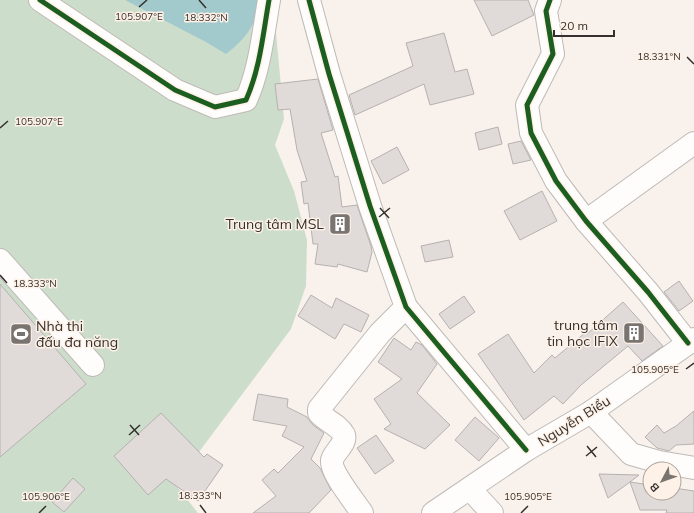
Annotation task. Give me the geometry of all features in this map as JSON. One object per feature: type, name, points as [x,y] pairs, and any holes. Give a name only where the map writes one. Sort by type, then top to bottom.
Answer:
[{"type":"street","points":[[40,0],[175,90],[215,107],[246,100],[259,61],[269,0]]},
{"type":"street","points":[[309,0],[329,74],[370,206],[406,308],[526,450]]},
{"type":"street","points":[[550,0],[546,11],[553,54],[527,105],[531,133],[556,182],[586,221],[691,341]]},
{"type":"street","points":[[586,221],[694,143]]},
{"type":"street","points":[[0,260],[93,365]]},
{"type":"street","points":[[362,513],[334,471],[332,460],[344,439],[344,435],[334,424],[318,413],[319,409],[380,333],[406,308]]},
{"type":"street","name":"Nguyễn Biểu","points":[[433,513],[526,450],[592,412],[691,341]]},
{"type":"street","points":[[592,412],[631,454],[659,462],[694,468]]},
{"type":"street","points":[[470,489],[492,513]]},
{"type":"green space","points":[[0,0],[273,0],[284,119],[275,145],[294,191],[307,240],[306,286],[291,329],[175,484],[198,513],[0,513]]},
{"type":"water","points":[[125,0],[262,0],[257,17],[249,31],[233,49],[226,54]]},
{"type":"building","points":[[474,0],[528,0],[534,15],[492,36]]},
{"type":"building","points":[[444,33],[455,72],[467,69],[474,94],[430,105],[424,84],[355,115],[349,95],[413,66],[406,43]]},
{"type":"building","points":[[318,79],[333,130],[321,133],[335,177],[338,176],[342,207],[357,205],[371,246],[372,252],[367,272],[338,264],[337,267],[315,264],[318,244],[313,244],[308,203],[304,204],[301,182],[307,181],[297,150],[290,109],[278,110],[275,84]]},
{"type":"building","points":[[498,127],[502,144],[479,150],[475,133]]},
{"type":"building","points":[[521,141],[531,160],[513,164],[508,144]]},
{"type":"building","points":[[397,147],[409,170],[383,184],[371,161]]},
{"type":"building","points":[[542,191],[557,221],[520,240],[504,211]]},
{"type":"building","points":[[449,240],[453,257],[425,262],[421,246]]},
{"type":"building","points":[[679,281],[693,301],[679,311],[664,292]]},
{"type":"building","name":"Nhà thi đấu đa năng","points":[[0,284],[86,384],[0,457]]},
{"type":"building","points":[[311,295],[332,308],[336,298],[369,315],[361,332],[344,324],[335,339],[298,316]]},
{"type":"building","points":[[464,296],[475,312],[450,329],[439,314]]},
{"type":"building","points":[[623,302],[663,346],[642,361],[628,346],[581,385],[563,404],[554,396],[524,420],[478,354],[508,334],[534,373],[552,355],[555,358],[586,332],[587,334]]},
{"type":"building","points":[[394,338],[411,350],[416,342],[422,345],[437,364],[417,393],[450,425],[425,449],[384,429],[391,424],[374,399],[402,379],[378,362]]},
{"type":"building","points":[[258,394],[288,399],[287,407],[307,417],[313,425],[324,433],[311,459],[320,468],[331,490],[309,513],[253,513],[276,496],[262,480],[274,469],[278,473],[304,447],[282,436],[287,426],[253,420]]},
{"type":"building","points":[[694,411],[694,444],[676,445],[669,451],[657,448],[645,437],[657,425],[664,433],[676,426]]},
{"type":"building","points":[[161,413],[204,457],[207,454],[223,465],[198,501],[166,479],[148,495],[114,456]]},
{"type":"building","points":[[475,417],[499,438],[479,461],[455,440]]},
{"type":"building","points":[[376,435],[394,461],[375,474],[357,448]]},
{"type":"building","points":[[599,474],[639,475],[608,498]]},
{"type":"building","points":[[73,478],[85,489],[64,512],[52,502]]},
{"type":"building","points":[[630,482],[642,484],[642,501],[682,501],[682,489],[694,491],[694,513],[666,513],[667,510],[640,510]]},
{"type":"cycle path","points":[[40,0],[175,90],[215,107],[246,100],[258,64],[269,0]]},
{"type":"cycle path","points":[[309,0],[329,74],[370,206],[406,307],[526,450]]},
{"type":"cycle path","points":[[550,0],[546,11],[553,54],[527,105],[531,133],[556,181],[586,221],[648,292],[688,343]]},
{"type":"place","name":"Trung tâm MSL","points":[[340,224]]},
{"type":"place","name":"trung tâm tin học IFIX","points":[[634,333]]},
{"type":"place","name":"Nhà thi đấu đa năng","points":[[21,334]]}]
